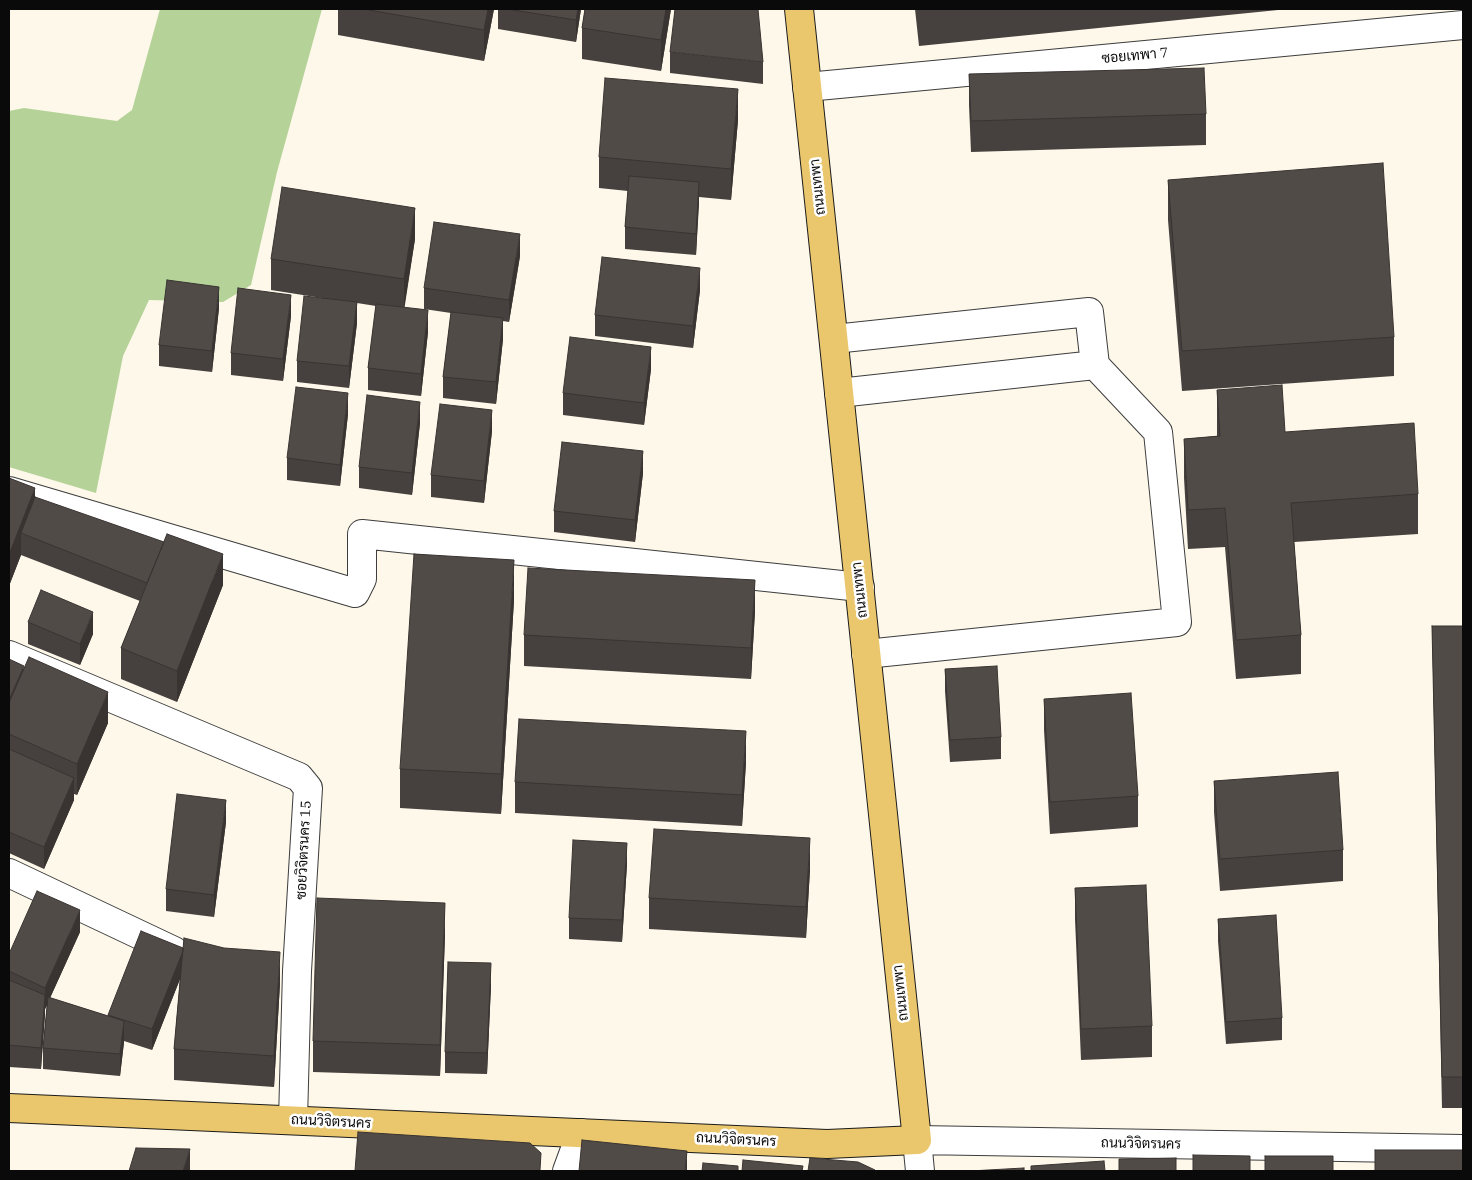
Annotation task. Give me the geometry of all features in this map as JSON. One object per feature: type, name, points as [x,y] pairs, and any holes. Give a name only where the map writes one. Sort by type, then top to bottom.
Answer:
[{"type":"main road","name":"ถนนเทพา","points":[[799,9],[917,1140]]},
{"type":"main road","name":"ถนนวิจิตรนคร","points":[[9,1108],[826,1144],[917,1140]]},
{"type":"street","name":"ซอยเทพา 7","points":[[807,87],[1463,25]]},
{"type":"street","points":[[834,339],[1089,312],[1095,365],[1158,432],[1177,622],[866,654]]},
{"type":"street","points":[[839,393],[1095,365]]},
{"type":"street","points":[[9,491],[355,593],[362,579],[362,534],[860,587]]},
{"type":"street","name":"ซอยวิจิตรนคร 15","points":[[9,655],[299,777],[308,788],[297,970],[293,1120]]},
{"type":"street","points":[[9,872],[183,956],[200,959]]},
{"type":"street","points":[[270,968],[297,970]]},
{"type":"street","points":[[567,1171],[581,1133]]},
{"type":"street","name":"ถนนวิจิตรนคร","points":[[917,1140],[1463,1149]]},
{"type":"street","name":"ถนนเทพา","points":[[917,1140],[920,1171]]},
{"type":"green space","points":[[160,9],[322,9],[277,172],[251,285],[223,302],[149,300],[123,356],[96,493],[9,467],[9,111],[24,108],[117,121],[132,110]]},
{"type":"building","points":[[363,9],[488,9],[484,30]]},
{"type":"building","points":[[507,9],[578,9],[576,20]]},
{"type":"building","points":[[585,9],[666,9],[661,40],[582,28]]},
{"type":"building","points":[[675,9],[758,9],[763,62],[670,52]]},
{"type":"building","points":[[1204,68],[1206,114],[971,121],[969,74]]},
{"type":"building","points":[[605,78],[738,89],[731,169],[599,157]]},
{"type":"building","points":[[1383,163],[1394,337],[1182,351],[1168,180]]},
{"type":"building","points":[[629,176],[699,182],[696,234],[625,227]]},
{"type":"building","points":[[282,187],[415,208],[404,279],[271,259]]},
{"type":"building","points":[[434,222],[520,234],[509,300],[424,288]]},
{"type":"building","points":[[602,257],[700,268],[693,326],[595,315]]},
{"type":"building","points":[[167,280],[219,287],[212,351],[159,345]]},
{"type":"building","points":[[238,288],[291,295],[283,359],[231,353]]},
{"type":"building","points":[[304,296],[357,302],[349,366],[297,361]]},
{"type":"building","points":[[376,304],[428,310],[421,374],[368,368]]},
{"type":"building","points":[[451,312],[503,318],[496,382],[443,377]]},
{"type":"building","points":[[570,337],[651,347],[644,403],[563,393]]},
{"type":"building","points":[[1282,385],[1285,432],[1414,423],[1418,494],[1291,503],[1301,635],[1236,640],[1225,508],[1188,510],[1184,439],[1220,436],[1217,390]]},
{"type":"building","points":[[296,387],[348,393],[340,465],[287,458]]},
{"type":"building","points":[[367,395],[420,402],[412,473],[359,467]]},
{"type":"building","points":[[440,404],[492,410],[484,481],[431,475]]},
{"type":"building","points":[[562,442],[643,451],[635,520],[554,511]]},
{"type":"building","points":[[9,478],[35,488],[9,555]]},
{"type":"building","points":[[35,497],[164,542],[147,583],[21,533]]},
{"type":"building","points":[[167,534],[223,554],[177,671],[121,648]]},
{"type":"building","points":[[414,554],[514,560],[501,774],[400,769]]},
{"type":"building","points":[[528,568],[755,580],[751,648],[524,635]]},
{"type":"building","points":[[41,590],[93,612],[80,644],[28,622]]},
{"type":"building","points":[[1432,626],[1463,626],[1463,1077],[1442,1077]]},
{"type":"building","points":[[29,657],[108,692],[77,764],[9,734],[9,703]]},
{"type":"building","points":[[9,659],[24,666],[9,700]]},
{"type":"building","points":[[997,666],[1001,737],[950,740],[945,669]]},
{"type":"building","points":[[1131,693],[1138,796],[1050,802],[1044,699]]},
{"type":"building","points":[[519,719],[746,731],[742,795],[515,782]]},
{"type":"building","points":[[9,749],[74,778],[44,847],[9,832]]},
{"type":"building","points":[[1338,772],[1343,850],[1220,859],[1214,781]]},
{"type":"building","points":[[177,794],[226,800],[214,895],[166,889]]},
{"type":"building","points":[[654,829],[810,838],[806,907],[649,898]]},
{"type":"building","points":[[573,840],[627,843],[622,920],[569,918]]},
{"type":"building","points":[[1146,885],[1152,1026],[1081,1029],[1075,888]]},
{"type":"building","points":[[37,891],[80,910],[45,988],[9,971],[9,954]]},
{"type":"building","points":[[317,898],[445,903],[440,1045],[313,1041]]},
{"type":"building","points":[[1276,915],[1282,1018],[1226,1022],[1218,919]]},
{"type":"building","points":[[141,931],[183,948],[152,1029],[108,1015]]},
{"type":"building","points":[[184,938],[224,948],[280,952],[274,1056],[174,1049]]},
{"type":"building","points":[[448,962],[491,963],[487,1053],[445,1052]]},
{"type":"building","points":[[9,980],[45,995],[41,1048],[9,1045]]},
{"type":"building","points":[[48,997],[124,1021],[120,1054],[43,1048]]},
{"type":"building","points":[[358,1132],[530,1143],[541,1153],[540,1171],[355,1171]]},
{"type":"building","points":[[582,1140],[687,1151],[685,1171],[579,1171]]},
{"type":"building","points":[[136,1148],[190,1149],[183,1171],[129,1171]]},
{"type":"building","points":[[1375,1150],[1463,1150],[1463,1171],[1375,1171]]},
{"type":"building","points":[[1193,1155],[1250,1156],[1250,1171],[1193,1171]]},
{"type":"building","points":[[1265,1156],[1333,1156],[1333,1171],[1265,1171]]},
{"type":"building","points":[[810,1158],[858,1162],[876,1171],[808,1171]]},
{"type":"building","points":[[1176,1158],[1176,1171],[1119,1171],[1119,1159]]},
{"type":"building","points":[[743,1160],[803,1166],[802,1171],[742,1171]]},
{"type":"building","points":[[1104,1161],[1105,1171],[1031,1171],[1031,1166]]},
{"type":"building","points":[[703,1163],[738,1166],[738,1171],[702,1171]]},
{"type":"building","points":[[1024,1168],[1024,1171],[970,1171]]}]
